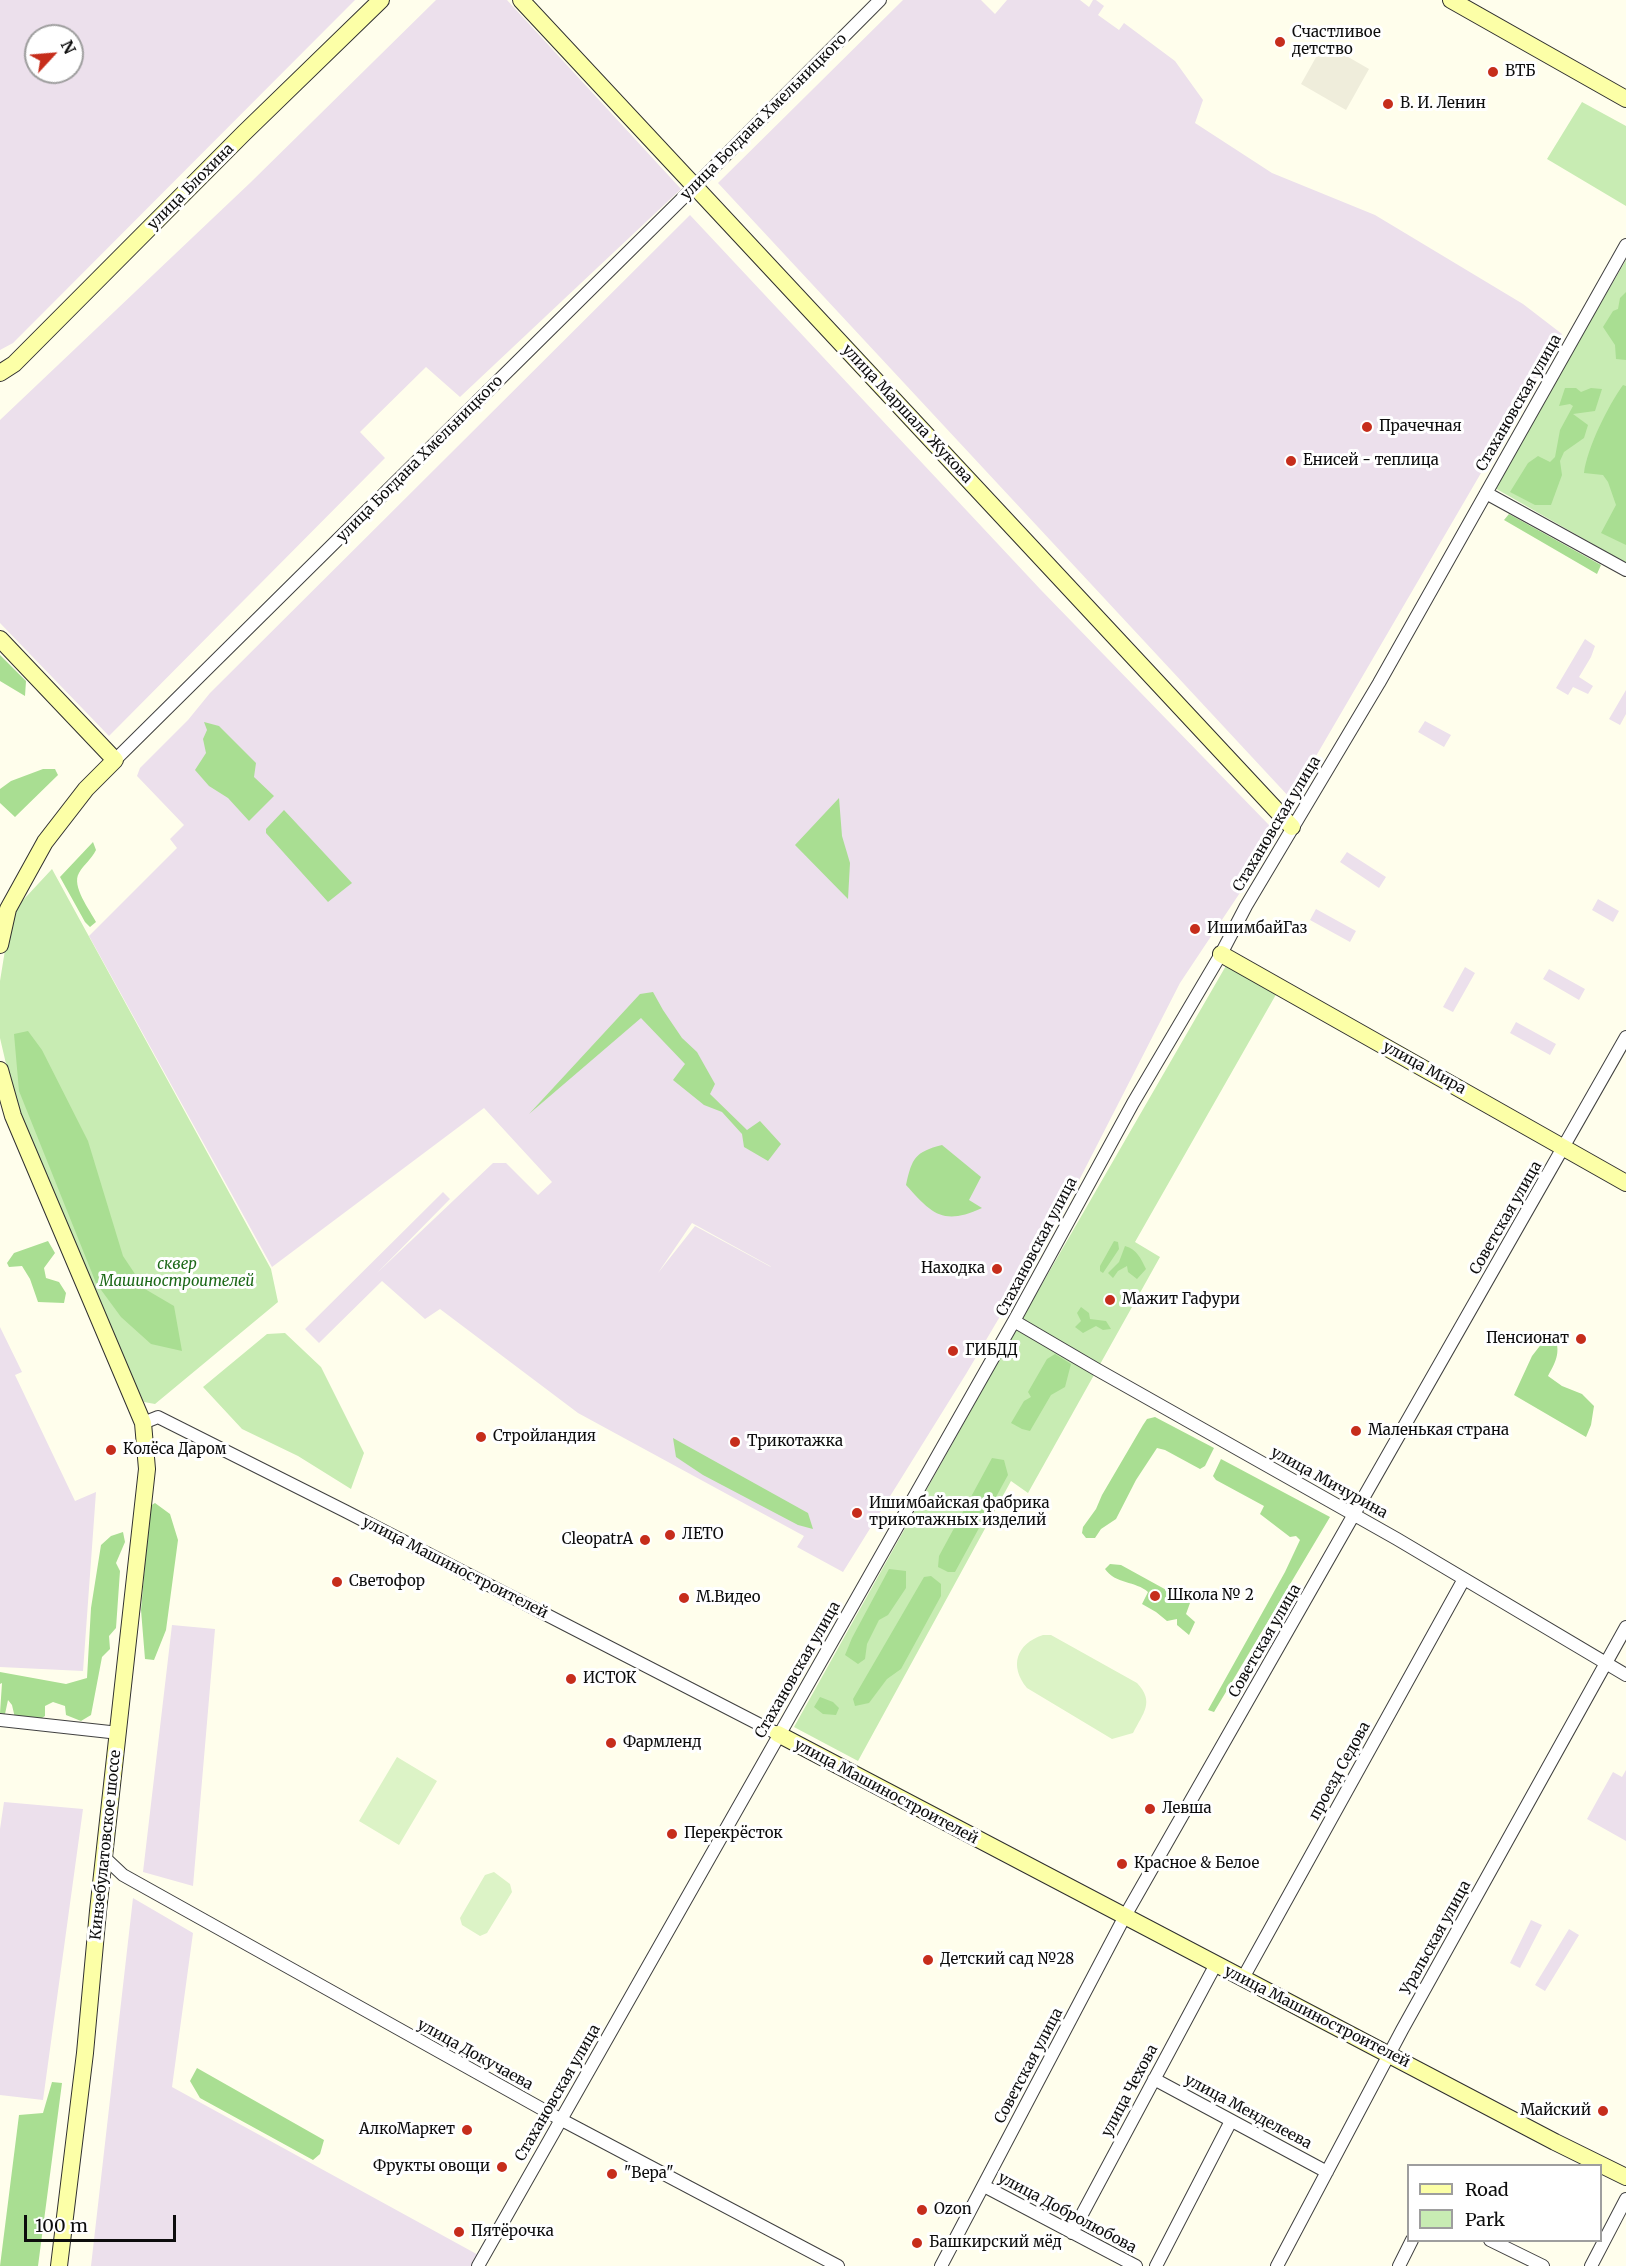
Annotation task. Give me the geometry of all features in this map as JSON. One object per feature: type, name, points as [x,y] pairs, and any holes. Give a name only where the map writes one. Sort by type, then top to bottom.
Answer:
[{"type":"street","name":"улица Блохина","points":[[0,373],[14,364],[244,133],[381,0]]},
{"type":"street","name":"улица Маршала Жукова","points":[[521,0],[1292,827]]},
{"type":"street","name":"улица Богдана Хмельницкого","points":[[0,945],[8,909],[45,842],[86,789],[880,0]]},
{"type":"street","points":[[1450,0],[1626,99]]},
{"type":"street","name":"Стахановская улица","points":[[478,2266],[1014,1321],[1133,1103],[1221,954],[1292,827],[1379,683],[1626,245]]},
{"type":"street","points":[[1486,493],[1626,570]]},
{"type":"street","points":[[0,639],[115,760]]},
{"type":"street","name":"улица Мира","points":[[1221,954],[1626,1183]]},
{"type":"street","name":"Советская улица","points":[[941,2266],[1125,1916],[1626,1037]]},
{"type":"street","points":[[0,1070],[14,1116],[143,1423]]},
{"type":"street","name":"улица Мичурина","points":[[1014,1321],[1354,1514],[1626,1675]]},
{"type":"street","name":"улица Машиностроителей","points":[[143,1423],[158,1418],[345,1511],[778,1734],[1216,1965],[1601,2164]]},
{"type":"street","name":"Кинзебулатовское шоссе","points":[[59,2266],[85,2054],[147,1469],[143,1423]]},
{"type":"street","name":"проезд Седова","points":[[1244,1978],[1464,1579]]},
{"type":"street","name":"Уральская улица","points":[[1277,2266],[1407,2020],[1626,1627]]},
{"type":"street","points":[[0,1720],[119,1733]]},
{"type":"street","name":"улица Докучаева","points":[[105,1858],[123,1875],[560,2120],[838,2266]]},
{"type":"street","name":"улица Чехова","points":[[1072,2233],[1216,1965]]},
{"type":"street","name":"улица Менделеева","points":[[1154,2079],[1327,2172]]},
{"type":"street","points":[[1156,2266],[1231,2121]]},
{"type":"street","name":"улица Машиностроителей","points":[[1602,2165],[1626,2177]]},
{"type":"street","name":"улица Добролюбова","points":[[984,2186],[1136,2266]]},
{"type":"street","points":[[1591,2266],[1626,2199]]},
{"type":"street","points":[[1400,2266],[1412,2242]]},
{"type":"street","points":[[1492,2242],[1544,2266]]},
{"type":"shaded area","points":[[0,0],[355,0],[13,343],[0,350]]},
{"type":"shaded area","points":[[436,0],[507,0],[681,189],[460,397],[426,367],[360,432],[385,458],[109,736],[0,623],[0,420],[251,182]]},
{"type":"shaded area","points":[[903,0],[981,0],[995,14],[1007,0],[1080,0],[1089,7],[1093,0],[1096,0],[1104,6],[1098,15],[1119,30],[1124,23],[1175,61],[1203,100],[1195,123],[1272,173],[1375,215],[1523,304],[1562,334],[1291,799],[718,183]]},
{"type":"shaded area","points":[[1324,43],[1369,69],[1346,110],[1301,84]]},
{"type":"shaded area","points":[[690,215],[1041,590],[1269,825],[1273,843],[1180,983],[1071,1196],[966,1374],[843,1572],[797,1547],[804,1536],[578,1413],[440,1309],[425,1319],[382,1281],[319,1343],[305,1329],[443,1192],[450,1199],[377,1273],[493,1163],[506,1163],[538,1195],[552,1182],[484,1108],[272,1267],[89,936],[177,848],[170,839],[184,825],[137,776],[140,768],[188,720],[210,693]],"holes":[[[692,1223],[771,1267],[695,1226],[658,1273]]]},
{"type":"shaded area","points":[[1585,639],[1595,646],[1579,677],[1593,686],[1588,694],[1573,687],[1568,695],[1556,688]]},
{"type":"shaded area","points":[[1626,690],[1626,714],[1620,725],[1609,719]]},
{"type":"shaded area","points":[[1425,721],[1451,735],[1444,747],[1418,732]]},
{"type":"shaded area","points":[[1347,852],[1386,877],[1379,888],[1340,862]]},
{"type":"shaded area","points":[[1598,899],[1619,911],[1613,922],[1592,910]]},
{"type":"shaded area","points":[[1316,909],[1356,931],[1350,942],[1310,920]]},
{"type":"shaded area","points":[[1465,967],[1475,973],[1453,1012],[1443,1007]]},
{"type":"shaded area","points":[[1549,969],[1585,989],[1579,1000],[1543,979]]},
{"type":"shaded area","points":[[1516,1022],[1556,1044],[1550,1055],[1510,1033]]},
{"type":"shaded area","points":[[0,1327],[22,1372],[15,1375],[75,1501],[96,1492],[83,1671],[0,1667]]},
{"type":"shaded area","points":[[172,1625],[215,1629],[193,1886],[143,1872]]},
{"type":"shaded area","points":[[1626,1770],[1626,1841],[1587,1819],[1613,1772],[1622,1777]]},
{"type":"shaded area","points":[[4,1802],[83,1809],[43,2100],[0,2095],[0,1829]]},
{"type":"shaded area","points":[[133,1898],[193,1933],[172,2087],[482,2257],[477,2266],[91,2266]]},
{"type":"shaded area","points":[[1531,1920],[1542,1925],[1520,1968],[1510,1963]]},
{"type":"shaded area","points":[[1569,1929],[1579,1935],[1545,1991],[1535,1985]]},
{"type":"green space","points":[[1582,102],[1626,126],[1626,206],[1547,159]]},
{"type":"green space","points":[[1626,260],[1626,563],[1493,487]]},
{"type":"green space","points":[[1626,292],[1626,360],[1616,359],[1615,345],[1603,327],[1613,311],[1618,309],[1620,298]]},
{"type":"green space","points":[[1623,385],[1626,386],[1626,545],[1601,533],[1616,505],[1608,482],[1603,475],[1584,473],[1589,452],[1599,428]]},
{"type":"green space","points":[[1565,388],[1576,388],[1581,392],[1591,388],[1602,389],[1595,411],[1573,414],[1588,425],[1584,438],[1564,452],[1560,461],[1562,475],[1551,505],[1535,505],[1510,492],[1528,463],[1538,456],[1550,462],[1555,457],[1560,430],[1573,406],[1570,404],[1559,406]]},
{"type":"green space","points":[[1509,514],[1601,565],[1597,574],[1504,520]]},
{"type":"green space","points":[[0,655],[26,681],[25,696],[0,681]]},
{"type":"green space","points":[[204,722],[219,726],[256,763],[254,777],[274,796],[249,821],[228,798],[209,786],[195,770],[206,753],[203,739],[207,730]]},
{"type":"green space","points":[[43,769],[55,769],[58,775],[15,817],[0,803],[0,789],[11,781]]},
{"type":"green space","points":[[839,798],[842,836],[850,863],[848,899],[795,845]]},
{"type":"green space","points":[[284,810],[352,883],[328,902],[266,833],[266,829]]},
{"type":"green space","points":[[93,842],[96,850],[77,878],[79,891],[96,922],[90,927],[60,877]]},
{"type":"green space","name":"сквер Машиностроителей","points":[[52,869],[271,1269],[278,1302],[155,1404],[144,1402],[109,1331],[17,1111],[0,1038],[0,981],[11,913]]},
{"type":"green space","points":[[1227,964],[1278,991],[1135,1242],[1160,1257],[1028,1493],[1011,1481],[858,1761],[794,1727],[1027,1310]]},
{"type":"green space","points":[[653,992],[682,1038],[697,1052],[715,1084],[710,1094],[747,1130],[760,1121],[781,1144],[768,1161],[744,1147],[742,1134],[722,1112],[704,1105],[673,1080],[685,1064],[641,1018],[529,1114],[640,994]]},
{"type":"green space","points":[[28,1031],[42,1050],[88,1141],[123,1256],[145,1289],[174,1306],[182,1351],[151,1344],[121,1317],[96,1283],[19,1091],[14,1034]]},
{"type":"green space","points":[[942,1145],[981,1177],[969,1200],[982,1208],[957,1216],[939,1214],[923,1203],[906,1185],[910,1168],[916,1158],[926,1150]]},
{"type":"green space","points":[[48,1241],[55,1253],[44,1268],[46,1278],[59,1282],[66,1293],[64,1303],[38,1302],[30,1279],[22,1266],[9,1267],[7,1263],[14,1253]]},
{"type":"green space","points":[[1114,1241],[1118,1242],[1119,1249],[1103,1273],[1100,1271],[1100,1266]]},
{"type":"green space","points":[[1125,1246],[1136,1252],[1146,1269],[1137,1279],[1128,1272],[1127,1266],[1118,1271],[1113,1278],[1108,1273],[1119,1262]]},
{"type":"green space","points":[[1081,1307],[1089,1313],[1090,1319],[1106,1321],[1111,1329],[1103,1330],[1096,1326],[1083,1333],[1075,1327],[1081,1321],[1077,1313]]},
{"type":"green space","points":[[285,1333],[321,1367],[364,1453],[351,1489],[298,1456],[242,1429],[203,1387],[267,1334]]},
{"type":"green space","points":[[1546,1338],[1555,1338],[1557,1348],[1555,1362],[1548,1376],[1562,1386],[1582,1394],[1594,1406],[1591,1425],[1586,1437],[1514,1395],[1532,1356]]},
{"type":"green space","points":[[1055,1354],[1071,1364],[1065,1387],[1051,1395],[1030,1431],[1022,1429],[1011,1423],[1024,1401],[1031,1397],[1028,1392],[1047,1359]]},
{"type":"green space","points":[[1155,1417],[1214,1448],[1205,1466],[1200,1469],[1157,1448],[1136,1480],[1116,1519],[1101,1529],[1095,1538],[1086,1538],[1082,1533],[1083,1527],[1096,1509],[1143,1425],[1147,1419]]},
{"type":"green space","points":[[673,1438],[808,1513],[813,1529],[798,1525],[703,1475],[676,1457]]},
{"type":"green space","points":[[992,1458],[1004,1460],[1008,1475],[955,1572],[948,1572],[938,1567],[939,1556]]},
{"type":"green space","points":[[1221,1459],[1330,1517],[1214,1712],[1208,1710],[1285,1572],[1300,1540],[1296,1536],[1290,1537],[1260,1514],[1264,1506],[1216,1480],[1213,1476]]},
{"type":"green space","points":[[155,1503],[170,1514],[178,1540],[166,1630],[154,1660],[145,1659],[141,1610],[150,1506]]},
{"type":"green space","points":[[123,1532],[125,1542],[116,1563],[120,1571],[116,1628],[109,1636],[110,1649],[102,1657],[91,1715],[81,1721],[66,1715],[65,1706],[53,1702],[45,1706],[45,1716],[39,1720],[15,1718],[12,1705],[8,1700],[5,1714],[0,1713],[2,1683],[0,1684],[0,1672],[66,1684],[87,1678],[91,1608],[101,1545],[111,1536]]},
{"type":"green space","points":[[1110,1564],[1121,1565],[1190,1603],[1186,1614],[1195,1622],[1189,1635],[1177,1625],[1177,1619],[1167,1621],[1142,1604],[1148,1592],[1109,1574],[1105,1569]]},
{"type":"green space","points":[[889,1569],[906,1571],[906,1588],[888,1615],[879,1620],[867,1644],[865,1659],[858,1664],[845,1655]]},
{"type":"green space","points":[[931,1576],[941,1584],[941,1596],[901,1669],[887,1679],[869,1703],[855,1706],[853,1699],[924,1577]]},
{"type":"green space","points":[[1043,1635],[1051,1635],[1137,1683],[1145,1696],[1146,1708],[1133,1733],[1112,1739],[1027,1688],[1018,1672],[1018,1657],[1027,1644]]},
{"type":"green space","points":[[820,1697],[833,1702],[839,1708],[836,1715],[823,1714],[814,1707]]},
{"type":"green space","points":[[397,1757],[437,1781],[399,1845],[359,1821]]},
{"type":"green space","points":[[494,1872],[510,1884],[512,1892],[487,1933],[480,1936],[462,1925],[460,1918],[485,1875]]},
{"type":"green space","points":[[197,2068],[324,2140],[320,2154],[313,2160],[200,2098],[190,2081]]},
{"type":"green space","points":[[52,2082],[62,2083],[38,2266],[0,2266],[19,2115],[43,2113]]},
{"type":"place","name":"Счастливое детство","points":[[1280,42]]},
{"type":"place","name":"ВТБ","points":[[1493,72]]},
{"type":"place","name":"В. И. Ленин","points":[[1388,104]]},
{"type":"place","name":"Прачечная","points":[[1367,427]]},
{"type":"place","name":"Енисей - теплица","points":[[1291,461]]},
{"type":"place","name":"ИшимбайГаз","points":[[1195,929]]},
{"type":"place","name":"Находка","points":[[997,1269]]},
{"type":"place","name":"Мажит Гафури","points":[[1110,1300]]},
{"type":"place","name":"Пенсионат","points":[[1581,1339]]},
{"type":"place","name":"ГИБДД","points":[[953,1351]]},
{"type":"place","name":"Маленькая страна","points":[[1356,1431]]},
{"type":"place","name":"Стройландия","points":[[481,1437]]},
{"type":"place","name":"Трикотажка","points":[[735,1442]]},
{"type":"place","name":"Колёса Даром","points":[[111,1450]]},
{"type":"place","name":"Ишимбайская фабрика трикотажных изделий","points":[[857,1513]]},
{"type":"place","name":"ЛЕТО","points":[[670,1535]]},
{"type":"place","name":"CleopatrA","points":[[645,1540]]},
{"type":"place","name":"Светофор","points":[[337,1582]]},
{"type":"place","name":"Школа № 2","points":[[1155,1596]]},
{"type":"place","name":"М.Видео","points":[[684,1598]]},
{"type":"place","name":"ИСТОК","points":[[571,1679]]},
{"type":"place","name":"Фармленд","points":[[611,1743]]},
{"type":"place","name":"Левша","points":[[1150,1809]]},
{"type":"place","name":"Перекрёсток","points":[[672,1834]]},
{"type":"place","name":"Красное & Белое","points":[[1122,1864]]},
{"type":"place","name":"Детский сад №28","points":[[928,1960]]},
{"type":"place","name":"Майский","points":[[1603,2111]]},
{"type":"place","name":"АлкоМаркет","points":[[467,2130]]},
{"type":"place","name":"Фрукты овощи","points":[[502,2167]]},
{"type":"place","name":"\"Вера\"","points":[[612,2174]]},
{"type":"place","name":"Ozon","points":[[922,2210]]},
{"type":"place","name":"Пятёрочка","points":[[459,2232]]},
{"type":"place","name":"Башкирский мёд","points":[[917,2243]]}]
